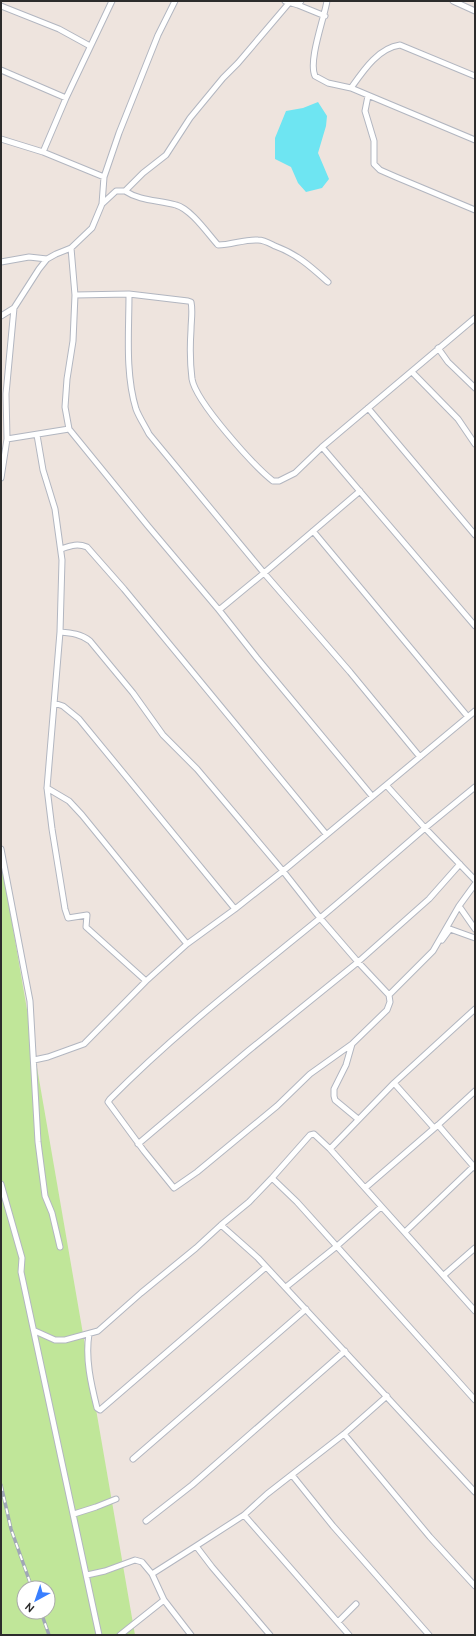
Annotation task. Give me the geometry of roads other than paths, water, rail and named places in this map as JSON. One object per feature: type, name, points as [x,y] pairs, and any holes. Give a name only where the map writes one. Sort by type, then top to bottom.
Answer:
[{"type":"street","points":[[43,152],[66,98],[112,1]]},
{"type":"street","points":[[1,316],[14,308],[47,259],[71,248],[92,228],[102,204],[104,177],[119,133],[158,35],[174,1]]},
{"type":"street","points":[[327,1],[325,16],[317,41],[313,70],[314,74],[328,83],[351,88],[475,140]]},
{"type":"street","points":[[453,1],[475,11]]},
{"type":"street","points":[[125,191],[143,173],[166,155],[190,118],[223,78],[238,63],[287,2],[300,3],[325,16]]},
{"type":"street","points":[[1,6],[59,29],[90,46]]},
{"type":"street","points":[[351,88],[362,72],[380,54],[391,46],[400,45],[475,76]]},
{"type":"street","points":[[1,70],[66,98]]},
{"type":"street","points":[[368,96],[365,111],[374,141],[374,164],[380,170],[475,210]]},
{"type":"street","points":[[1,139],[43,152],[104,177]]},
{"type":"street","points":[[102,204],[116,191],[125,191],[131,195],[176,205],[187,210],[218,245],[231,245],[244,241],[263,240],[285,249],[299,257],[328,282]]},
{"type":"street","points":[[71,248],[75,295],[73,340],[67,379],[65,407],[69,429],[372,796]]},
{"type":"street","points":[[1,262],[29,257],[47,259]]},
{"type":"street","points":[[75,295],[129,294],[191,302],[190,341],[192,379],[196,389],[214,416],[240,448],[273,481],[279,481],[295,473],[322,447],[475,318]]},
{"type":"street","points":[[129,294],[130,363],[136,410],[149,434],[264,573],[350,672],[420,757]]},
{"type":"street","points":[[1,478],[7,439],[6,394],[14,308]]},
{"type":"street","points":[[438,348],[448,362],[475,388]]},
{"type":"street","points":[[412,372],[458,419],[475,444]]},
{"type":"street","points":[[368,408],[475,535]]},
{"type":"street","points":[[7,439],[69,429]]},
{"type":"street","points":[[37,435],[43,470],[55,509],[61,549],[62,582],[60,632],[47,788],[58,872],[68,918],[83,914],[87,915],[86,927],[146,981]]},
{"type":"street","points":[[322,447],[475,626]]},
{"type":"street","points":[[219,610],[360,491]]},
{"type":"street","points":[[313,531],[468,717]]},
{"type":"street","points":[[61,549],[81,544],[87,547],[124,589],[326,834]]},
{"type":"street","points":[[60,632],[76,633],[84,636],[90,641],[133,693],[163,735],[197,769],[283,871],[320,918],[389,995],[390,1002],[387,1010],[352,1044],[310,1074],[277,1106],[176,1188],[168,1183],[138,1144],[108,1102],[110,1099],[143,1065],[320,918],[475,787]]},
{"type":"street","points":[[54,703],[63,706],[79,719],[235,909]]},
{"type":"street","points":[[34,1060],[48,1057],[84,1044],[146,981],[186,944],[235,909],[283,871],[372,796],[387,786],[475,711]]},
{"type":"street","points":[[387,786],[475,880]]},
{"type":"street","points":[[47,788],[69,801],[186,944]]},
{"type":"street","points":[[1,849],[30,1001],[38,1142],[45,1196],[52,1213],[60,1247]]},
{"type":"street","points":[[138,1144],[248,1051],[358,962],[430,899],[460,864]]},
{"type":"street","points":[[433,951],[459,906],[475,884]]},
{"type":"street","points":[[459,906],[475,929]]},
{"type":"street","points":[[389,995],[433,951],[450,930],[475,938]]},
{"type":"street","points":[[330,1149],[394,1083],[475,1009]]},
{"type":"street","points":[[352,1044],[349,1056],[334,1090],[334,1096],[335,1100],[358,1119]]},
{"type":"street","points":[[394,1083],[475,1167],[405,1232]]},
{"type":"street","points":[[365,1188],[436,1127],[475,1091]]},
{"type":"street","points":[[35,1331],[54,1340],[65,1340],[98,1331],[141,1292],[196,1248],[249,1202],[310,1135],[314,1134],[330,1149],[475,1310]]},
{"type":"street","points":[[272,1178],[297,1202],[475,1400]]},
{"type":"street","points":[[1,1184],[22,1258],[21,1272],[35,1331],[61,1461],[74,1514],[99,1635]]},
{"type":"street","points":[[286,1287],[337,1246],[381,1207]]},
{"type":"street","points":[[221,1225],[247,1247],[286,1287],[475,1492]]},
{"type":"street","points":[[444,1275],[475,1248]]},
{"type":"street","points":[[89,1334],[87,1356],[89,1370],[97,1408],[100,1410],[266,1267]]},
{"type":"street","points":[[133,1459],[306,1309]]},
{"type":"street","points":[[146,1522],[192,1485],[345,1351]]},
{"type":"street","points":[[152,1574],[244,1515],[344,1434],[387,1396]]},
{"type":"street","points":[[344,1434],[430,1537],[475,1586]]},
{"type":"street","points":[[292,1475],[333,1526],[429,1635]]},
{"type":"street","points":[[74,1514],[96,1508],[116,1499]]},
{"type":"street","points":[[244,1515],[349,1635]]},
{"type":"street","points":[[196,1546],[270,1635]]},
{"type":"street","points":[[87,1575],[105,1571],[135,1560],[142,1562],[152,1574],[164,1600],[191,1635]]},
{"type":"street","points":[[120,1635],[164,1600]]},
{"type":"street","points":[[338,1622],[356,1604]]},
{"type":"water","points":[[318,102],[327,116],[326,126],[318,153],[329,179],[322,188],[306,192],[298,183],[291,167],[275,159],[275,138],[286,111],[303,108]]},
{"type":"railway","points":[[1,1485],[11,1529],[29,1580]]},
{"type":"railway","points":[[44,1620],[49,1635]]}]
